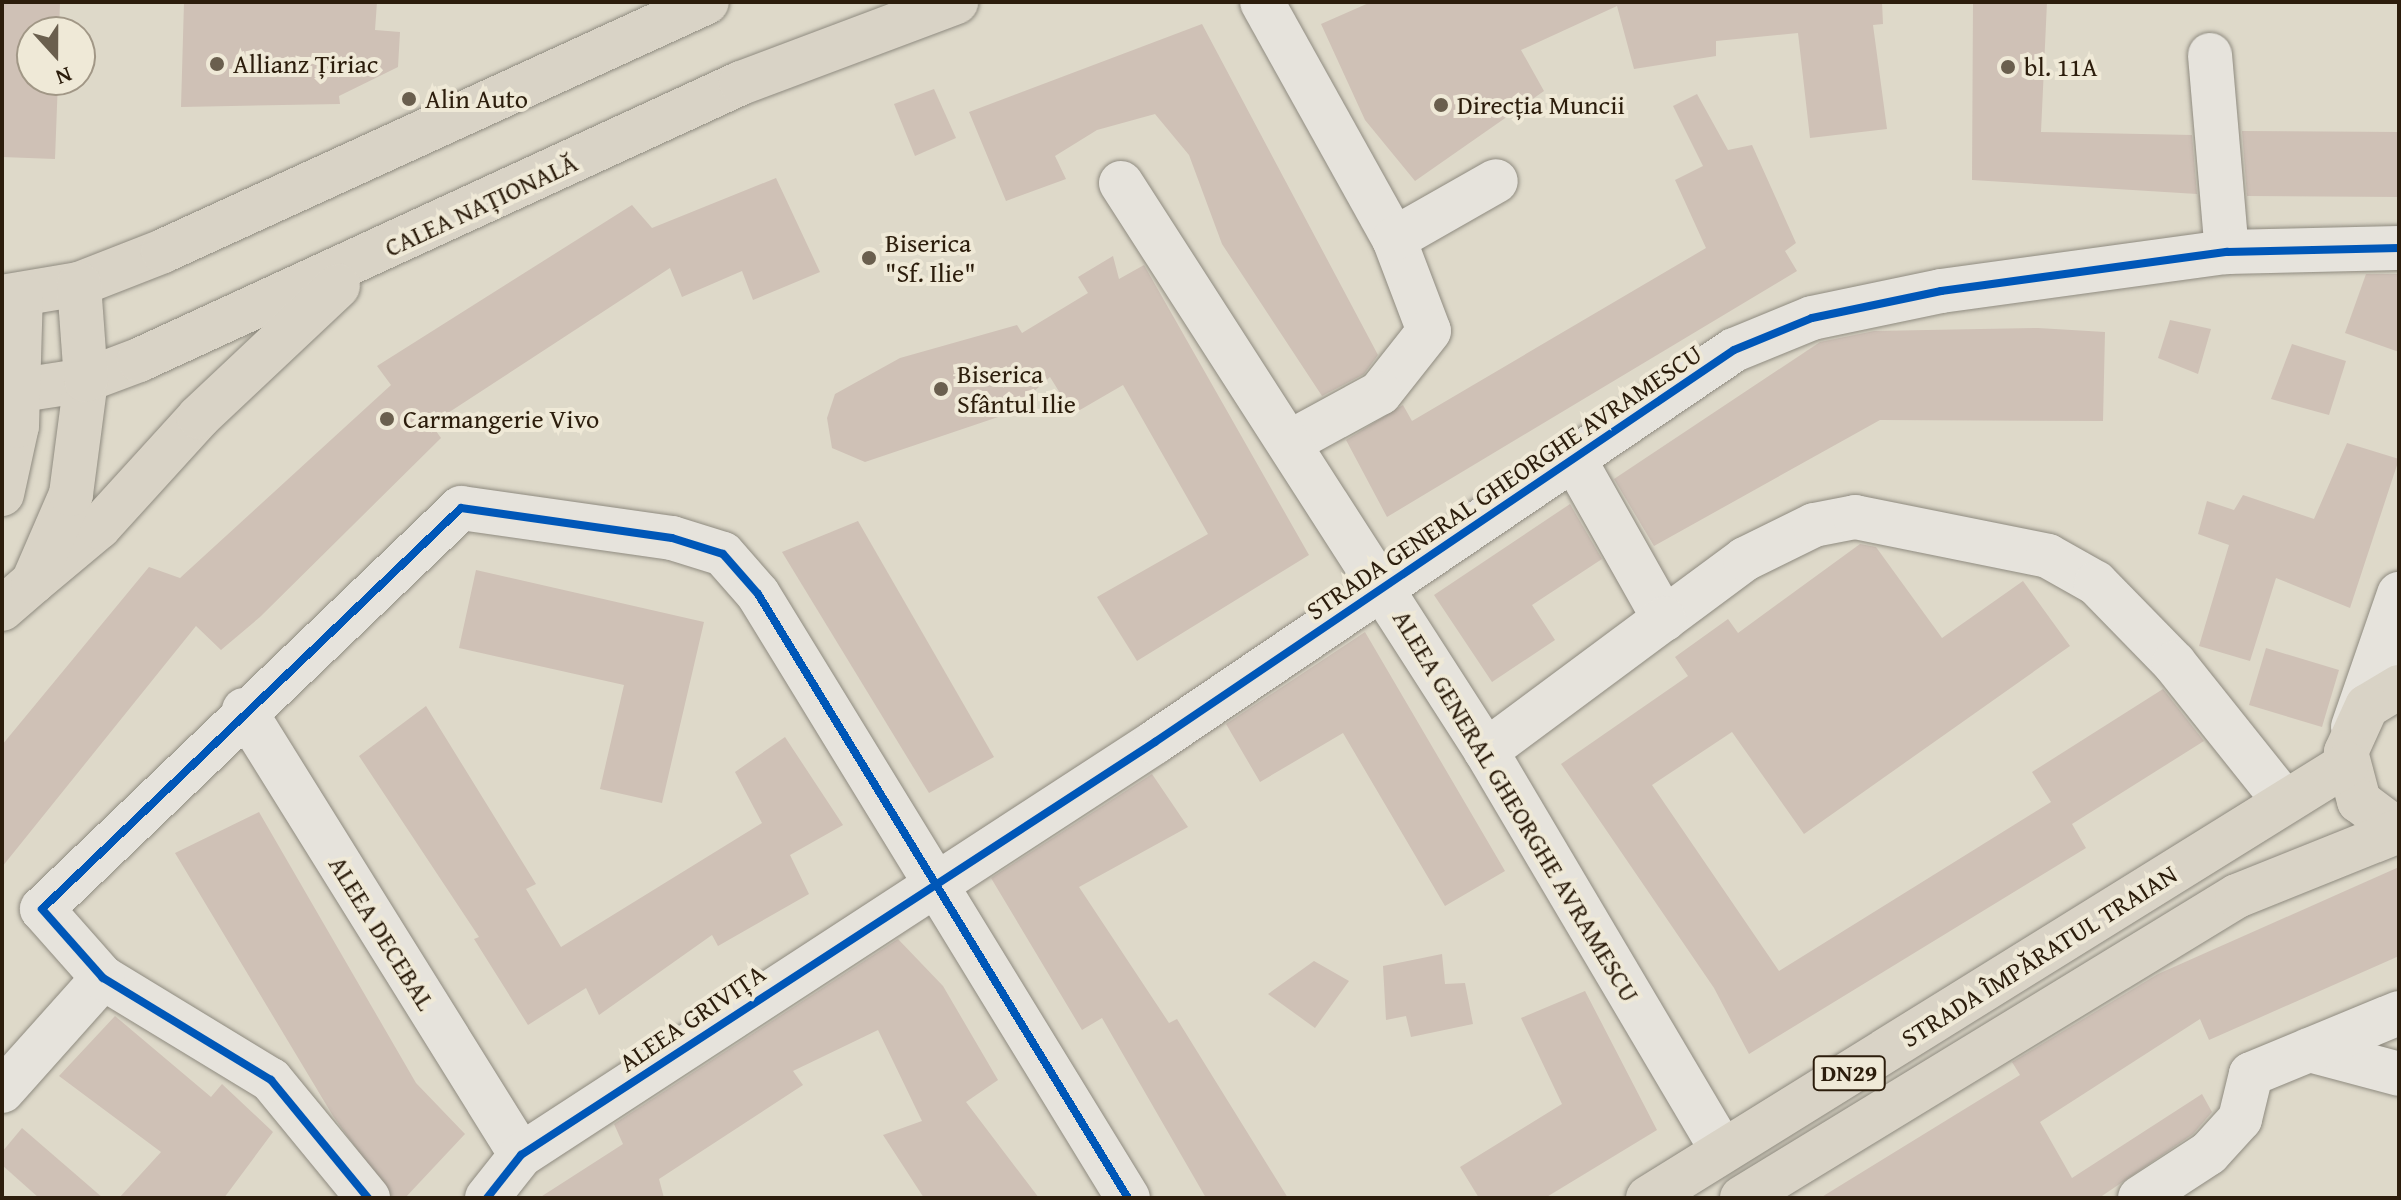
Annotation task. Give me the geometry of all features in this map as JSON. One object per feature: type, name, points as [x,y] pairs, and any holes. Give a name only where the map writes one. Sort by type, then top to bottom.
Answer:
[{"type":"main road","points":[[2,494],[11,392],[12,296],[79,284],[707,2]]},
{"type":"main road","name":"CALEA NAȚIONALĂ","points":[[11,392],[86,380],[364,261],[741,83],[956,2]]},
{"type":"main road","points":[[18,595],[99,527],[199,417],[364,261]]},
{"type":"main road","points":[[18,595],[71,494],[86,380],[79,284]]},
{"type":"main road","name":"DN29","points":[[2399,687],[2377,697],[2350,746],[2359,801],[2399,831]]},
{"type":"main road","name":"STRADA ÎMPĂRATUL TRAIAN","points":[[1648,1198],[2284,801],[2350,746]]},
{"type":"main road","name":"STRADA ÎMPĂRATUL TRAIAN","points":[[1742,1198],[2223,904],[2399,831]]},
{"type":"street","points":[[1262,2],[1394,239],[1429,331],[1380,393],[1292,441]]},
{"type":"street","points":[[2210,55],[2227,252]]},
{"type":"street","points":[[1394,239],[1496,181]]},
{"type":"street","name":"ALEEA GENERAL GHEORGHE AVRAMESCU","points":[[1121,183],[1292,441],[1486,751],[1722,1150]]},
{"type":"street","name":"STRADA GENERAL GHEORGHE AVRAMESCU","points":[[931,884],[1384,588],[1734,350],[1812,318],[1941,291],[2227,252],[2399,248]]},
{"type":"street","points":[[1574,459],[1664,619]]},
{"type":"street","points":[[368,1198],[271,1080],[103,978],[42,909],[244,710],[461,508],[672,538],[723,554],[758,594],[931,884],[1128,1198]]},
{"type":"street","points":[[1486,751],[1745,559],[1814,525],[1855,517],[2041,553],[2096,583],[2174,663],[2284,801]]},
{"type":"street","points":[[2350,746],[2399,594]]},
{"type":"street","name":"ALEEA DECEBAL","points":[[244,710],[521,1155]]},
{"type":"street","name":"ALEEA GRIVIȚA","points":[[487,1198],[521,1155],[931,884]]},
{"type":"street","points":[[2,1091],[103,978]]},
{"type":"street","points":[[2140,1198],[2209,1153],[2240,1119],[2251,1074],[2399,1013]]},
{"type":"street","points":[[2309,1050],[2399,1074]]},
{"type":"building","points":[[2,2],[60,2],[60,16],[16,16],[16,96],[57,96],[55,159],[2,157]]},
{"type":"building","points":[[184,2],[377,2],[375,30],[400,32],[398,67],[339,96],[340,104],[181,107]]},
{"type":"building","points":[[1371,2],[1882,2],[1883,24],[1873,25],[1887,129],[1810,138],[1798,33],[1716,41],[1716,56],[1634,69],[1617,6],[1521,50],[1544,91],[1415,181],[1365,120],[1321,24]]},
{"type":"building","name":"bl. 11A","points":[[1973,2],[2047,2],[2041,132],[2192,135],[2197,194],[1972,180]]},
{"type":"building","points":[[1202,24],[1378,355],[1364,374],[1322,396],[1222,244],[1189,155],[1155,114],[1097,130],[1055,156],[1066,179],[1006,201],[969,112]]},
{"type":"building","points":[[934,89],[956,138],[915,156],[894,104]]},
{"type":"building","points":[[1697,94],[1728,150],[1752,145],[1796,243],[1785,251],[1797,271],[1387,517],[1346,440],[1403,405],[1412,421],[1706,248],[1675,180],[1703,166],[1673,106]]},
{"type":"building","points":[[2242,131],[2399,132],[2399,197],[2247,196]]},
{"type":"building","points":[[776,178],[820,272],[753,300],[742,271],[682,297],[670,268],[431,424],[441,438],[260,617],[221,650],[196,626],[2,867],[2,745],[149,567],[180,578],[391,385],[377,366],[632,205],[652,228]]},
{"type":"building","points":[[1113,256],[1119,279],[1144,265],[1309,555],[1137,661],[1097,597],[1208,534],[1123,385],[1073,414],[1050,377],[1010,413],[865,462],[832,448],[827,418],[835,394],[900,358],[1017,325],[1022,333],[1088,293],[1078,277]]},
{"type":"building","points":[[2366,274],[2399,274],[2399,352],[2345,333]]},
{"type":"building","points":[[2170,320],[2211,329],[2198,374],[2158,358]]},
{"type":"building","points":[[2038,328],[2105,332],[2103,421],[1880,420],[1654,546],[1614,479],[1820,342],[1874,331]]},
{"type":"building","points":[[2292,344],[2346,361],[2329,415],[2271,399]]},
{"type":"building","points":[[2347,443],[2399,459],[2350,608],[2276,578],[2250,661],[2199,646],[2229,545],[2198,534],[2207,501],[2234,510],[2243,495],[2314,519]]},
{"type":"building","points":[[1570,504],[1602,559],[1532,605],[1555,640],[1492,682],[1434,595]]},
{"type":"building","points":[[858,521],[994,757],[929,793],[782,552]]},
{"type":"building","points":[[1860,544],[1876,547],[1942,638],[2023,581],[2070,646],[1804,834],[1732,732],[1652,785],[1779,971],[2051,802],[2032,772],[2163,689],[2204,741],[2072,824],[2086,848],[1749,1054],[1714,988],[1561,764],[1688,676],[1675,657],[1728,619],[1738,633]]},
{"type":"building","points":[[476,570],[704,622],[662,803],[600,789],[624,685],[459,648]]},
{"type":"building","points":[[1365,632],[1505,871],[1445,906],[1343,733],[1260,782],[1226,724]]},
{"type":"building","points":[[2266,648],[2339,670],[2322,727],[2249,705]]},
{"type":"building","points":[[426,706],[536,884],[526,889],[561,947],[762,823],[735,772],[785,737],[843,825],[790,855],[809,894],[718,946],[712,935],[599,1015],[586,988],[528,1025],[474,939],[479,937],[359,756]]},
{"type":"building","points":[[1152,774],[1188,827],[1079,887],[1169,1023],[1177,1019],[1288,1198],[1206,1198],[1102,1018],[1082,1030],[991,878]]},
{"type":"building","points":[[259,812],[416,1083],[465,1134],[405,1198],[392,1198],[333,1116],[175,853]]},
{"type":"building","points":[[2399,867],[2399,956],[2209,1040],[2200,1019],[2040,1122],[2072,1178],[2202,1094],[2212,1112],[2193,1134],[2099,1198],[1820,1198],[2020,1075],[2012,1062],[2158,974]]},
{"type":"building","points":[[898,939],[943,986],[998,1080],[966,1102],[1039,1198],[924,1198],[883,1135],[922,1121],[878,1030],[793,1071],[803,1085],[659,1179],[664,1198],[539,1198],[623,1144],[614,1124]]},
{"type":"building","points":[[1442,954],[1445,984],[1465,983],[1473,1024],[1411,1037],[1406,1016],[1386,1020],[1383,966]]},
{"type":"building","points":[[1314,961],[1349,981],[1315,1028],[1268,994]]},
{"type":"building","points":[[1585,991],[1657,1130],[1545,1198],[1479,1198],[1460,1167],[1562,1104],[1521,1018]]},
{"type":"building","points":[[115,1016],[211,1097],[222,1084],[273,1132],[224,1198],[119,1198],[161,1152],[59,1076]]},
{"type":"building","points":[[22,1128],[103,1198],[39,1198],[2,1165],[2,1152]]},
{"type":"cycle path","points":[[487,1198],[521,1155],[1155,742],[1734,350],[1812,318],[1941,291],[2227,252],[2399,248]]},
{"type":"cycle path","points":[[368,1198],[271,1080],[103,978],[42,909],[461,508],[672,538],[723,554],[758,594],[1128,1198]]},
{"type":"place","name":"Allianz Țiriac","points":[[217,64]]},
{"type":"place","name":"bl. 11A","points":[[2008,67]]},
{"type":"place","name":"Alin Auto","points":[[409,99]]},
{"type":"place","name":"Direcția Muncii","points":[[1441,105]]},
{"type":"place","name":"Biserica \"Sf. Ilie\"","points":[[869,258]]},
{"type":"place","name":"Biserica Sfântul Ilie","points":[[941,389]]},
{"type":"place","name":"Carmangerie Vivo","points":[[387,419]]}]
